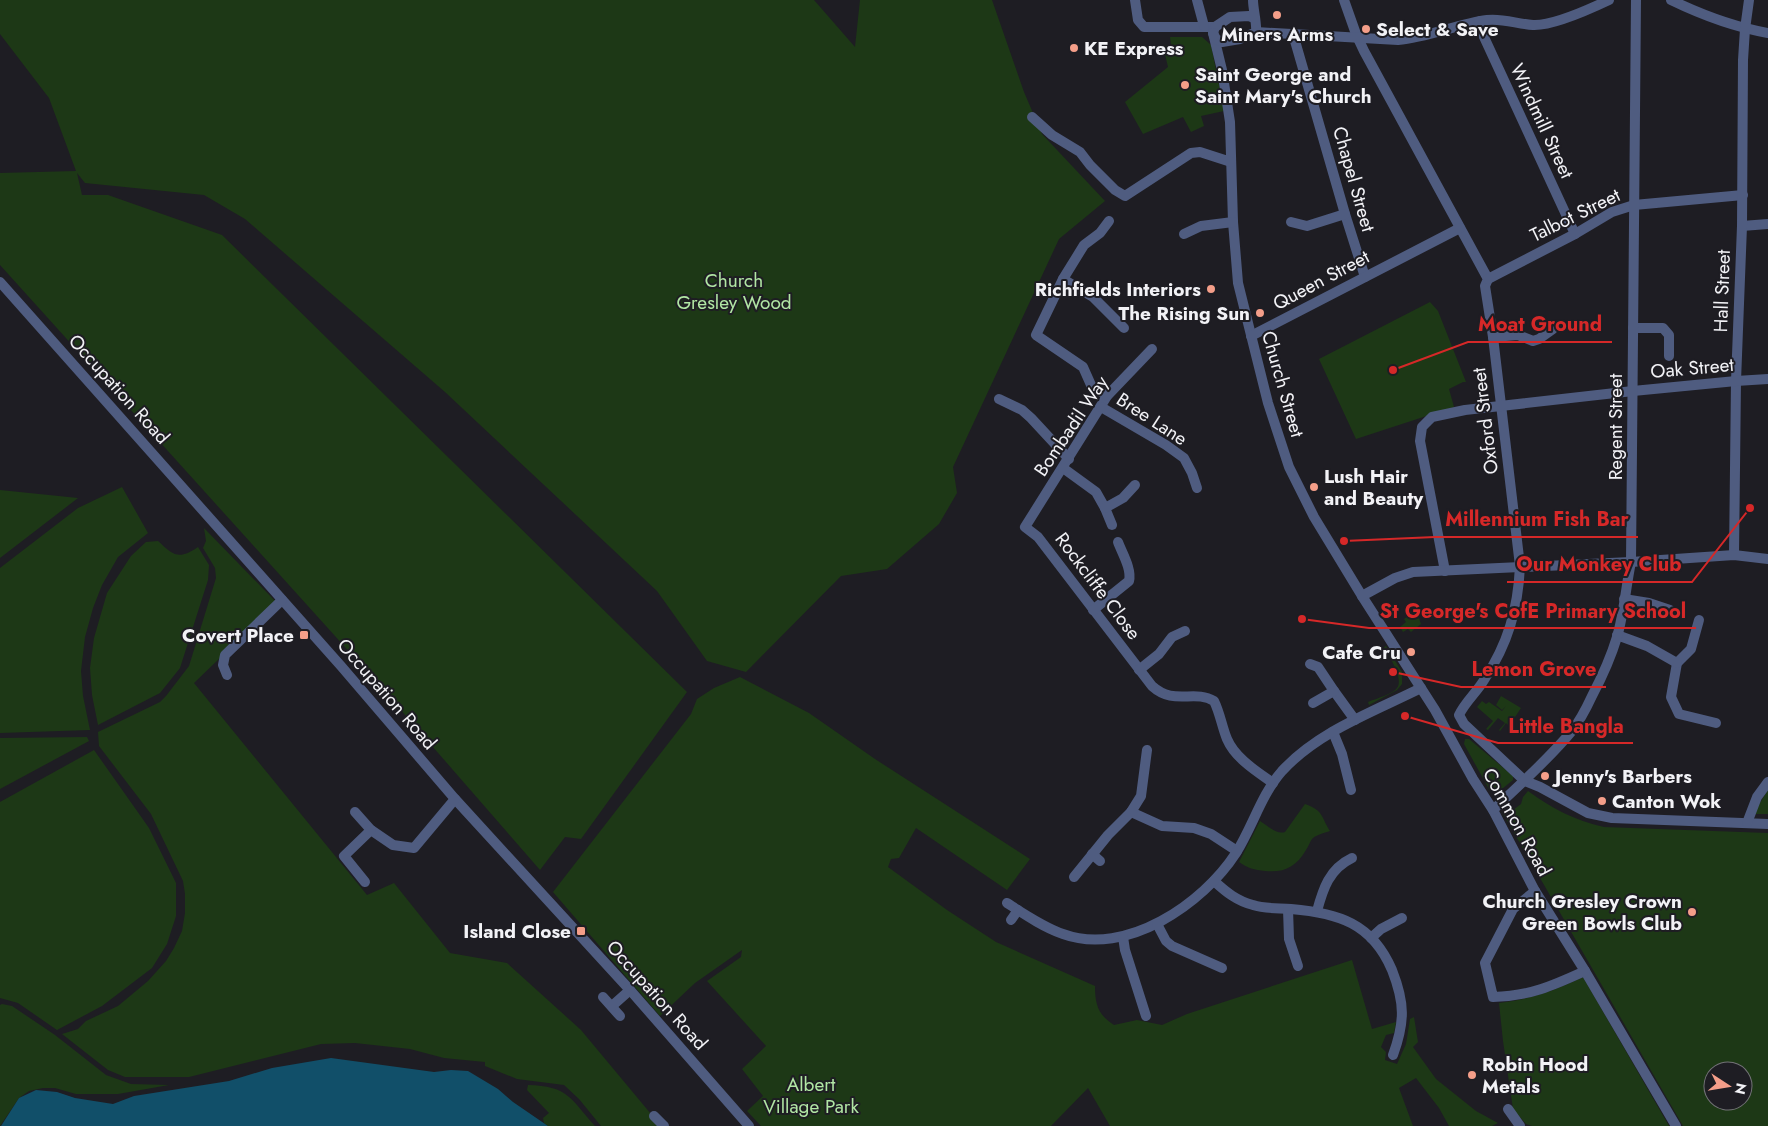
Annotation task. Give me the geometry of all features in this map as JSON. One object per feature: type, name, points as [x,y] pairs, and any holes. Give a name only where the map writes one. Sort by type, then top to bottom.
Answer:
[{"type":"street","points":[[1135,0],[1138,20],[1144,27],[1204,26],[1214,30]]},
{"type":"street","points":[[1197,0],[1204,26]]},
{"type":"street","points":[[1253,0],[1254,18],[1257,25],[1256,32]]},
{"type":"street","name":"Oxford Street","points":[[1344,0],[1358,39],[1488,279],[1485,286],[1493,337],[1520,566],[1518,596],[1505,642],[1487,676],[1459,715],[1464,724],[1525,781]]},
{"type":"street","points":[[1214,30],[1216,39],[1222,42],[1250,36],[1256,32],[1392,41],[1417,38],[1480,21],[1499,20],[1526,25],[1544,24],[1609,0]]},
{"type":"street","name":"Regent Street","points":[[1493,810],[1525,781],[1572,731],[1584,712],[1606,667],[1617,636],[1631,562],[1636,0]]},
{"type":"street","points":[[1671,0],[1705,15],[1745,28],[1768,33]]},
{"type":"street","name":"Hall Street","points":[[1734,555],[1736,381],[1743,195],[1745,28],[1749,0]]},
{"type":"street","points":[[1214,30],[1230,17],[1238,15],[1254,18]]},
{"type":"street","name":"Windmill Street","points":[[1480,21],[1484,37],[1575,234]]},
{"type":"street","name":"Church Street","points":[[1214,30],[1230,122],[1232,222],[1238,283],[1268,403],[1289,467],[1314,517],[1421,688]]},
{"type":"street","name":"Chapel Street","points":[[1293,34],[1365,276]]},
{"type":"street","points":[[1218,55],[1223,46],[1229,42]]},
{"type":"street","points":[[1032,117],[1052,135],[1080,152],[1115,190],[1125,196],[1191,152],[1200,152],[1230,162]]},
{"type":"street","name":"Talbot Street","points":[[1488,279],[1575,234],[1612,212],[1634,205],[1743,195]]},
{"type":"street","points":[[1291,222],[1307,226],[1345,214]]},
{"type":"street","points":[[1107,396],[1091,385],[1083,367],[1036,335],[1063,279],[1084,246],[1100,233],[1109,221]]},
{"type":"street","points":[[1184,234],[1201,226],[1232,222]]},
{"type":"street","points":[[1742,226],[1768,224]]},
{"type":"street","name":"Queen Street","points":[[1251,336],[1460,228]]},
{"type":"street","points":[[1063,279],[1093,297],[1124,328]]},
{"type":"street","name":"Occupation Road","points":[[0,282],[282,600],[455,799],[630,990],[749,1126]]},
{"type":"street","points":[[1633,328],[1664,328],[1669,335],[1669,356]]},
{"type":"street","points":[[1493,337],[1518,335],[1532,341],[1539,339],[1554,329]]},
{"type":"street","name":"Bombadil Way","points":[[1025,527],[1107,396],[1152,350]]},
{"type":"street","name":"Oak Street","points":[[1445,571],[1420,441],[1422,427],[1432,417],[1633,391],[1768,379]]},
{"type":"street","points":[[999,398],[1022,410],[1069,459]]},
{"type":"street","name":"Bree Lane","points":[[1100,407],[1166,445],[1184,458],[1192,472],[1197,488]]},
{"type":"street","points":[[1063,468],[1096,492],[1112,526]]},
{"type":"street","points":[[1105,508],[1123,498],[1135,485]]},
{"type":"street","name":"Rockcliffe Close","points":[[1025,527],[1038,537],[1152,686],[1160,694],[1175,697],[1207,697],[1214,701],[1228,739],[1234,749],[1255,770],[1273,783]]},
{"type":"street","points":[[1093,610],[1129,581],[1129,570],[1118,542]]},
{"type":"street","points":[[1362,596],[1404,574],[1413,572],[1631,562],[1734,555],[1768,559]]},
{"type":"street","points":[[227,675],[223,665],[225,655],[282,600]]},
{"type":"street","points":[[1624,600],[1649,602],[1670,610]]},
{"type":"street","points":[[1699,620],[1691,649],[1677,663],[1671,697],[1679,714],[1716,723]]},
{"type":"street","name":"Rockcliffe Close","points":[[1139,670],[1159,654],[1172,637],[1185,631]]},
{"type":"street","points":[[1617,636],[1647,646],[1677,663]]},
{"type":"street","points":[[1310,664],[1318,667],[1355,720]]},
{"type":"street","points":[[1007,903],[1064,934],[1100,939],[1123,937],[1157,924],[1190,901],[1214,881],[1237,851],[1262,799],[1291,762],[1316,742],[1333,732],[1421,688]]},
{"type":"street","name":"Common Road","points":[[1421,688],[1436,710],[1473,779],[1493,810],[1535,891],[1585,971],[1675,1126]]},
{"type":"street","points":[[1313,703],[1334,691]]},
{"type":"street","points":[[1333,732],[1342,754],[1351,790]]},
{"type":"street","points":[[1074,877],[1108,835],[1131,812],[1142,796],[1141,764],[1147,750]]},
{"type":"street","points":[[1525,781],[1588,813],[1600,816],[1768,824]]},
{"type":"street","points":[[1747,823],[1757,796],[1768,782]]},
{"type":"street","points":[[355,812],[371,830],[393,845],[414,848],[455,799]]},
{"type":"street","points":[[1131,812],[1162,826],[1194,828],[1211,834],[1237,851]]},
{"type":"street","points":[[365,882],[344,856],[371,830]]},
{"type":"street","points":[[1092,854],[1100,861]]},
{"type":"street","points":[[1317,912],[1324,888],[1331,875],[1343,862],[1352,858]]},
{"type":"street","points":[[1214,881],[1227,893],[1251,905],[1263,908],[1317,912],[1340,917],[1357,926],[1371,938],[1388,960],[1400,995],[1402,1009],[1401,1034],[1393,1055]]},
{"type":"street","points":[[1535,891],[1513,909],[1485,964],[1493,996],[1515,996],[1548,988],[1585,971]]},
{"type":"street","points":[[1288,909],[1287,926],[1289,939],[1298,966]]},
{"type":"street","points":[[1011,920],[1018,910]]},
{"type":"street","points":[[1371,938],[1381,929],[1402,918]]},
{"type":"street","points":[[1157,924],[1166,941],[1172,946],[1222,968]]},
{"type":"street","points":[[1123,937],[1133,994],[1146,1016]]},
{"type":"street","points":[[612,1006],[630,990]]},
{"type":"street","points":[[603,997],[620,1016]]},
{"type":"street","points":[[1508,1109],[1520,1126]]},
{"type":"street","points":[[654,1116],[664,1126]]},
{"type":"green space","name":"Church Gresley Wood","points":[[0,0],[814,0],[855,47],[860,0],[992,0],[1024,92],[1042,134],[1105,201],[1059,239],[953,467],[957,493],[939,524],[887,569],[841,576],[746,672],[707,661],[657,591],[445,392],[245,219],[204,195],[85,183],[77,173],[82,195],[108,195],[222,235],[687,692],[581,839],[565,837],[540,870],[372,677],[0,265],[0,173],[76,171],[49,98],[0,34]]},
{"type":"green space","points":[[1170,37],[1202,37],[1211,45],[1224,111],[1201,116],[1204,126],[1191,132],[1183,117],[1143,134],[1125,102],[1168,67],[1163,46],[1171,45]]},
{"type":"green space","points":[[1430,302],[1438,311],[1466,382],[1449,389],[1454,407],[1356,439],[1319,359]]},
{"type":"green space","points":[[122,487],[148,533],[118,557],[102,585],[93,608],[85,637],[81,671],[83,696],[90,730],[0,733],[0,568],[78,508]]},
{"type":"green space","points":[[0,490],[78,498],[0,558]]},
{"type":"green space","points":[[204,528],[277,603],[194,683],[367,895],[394,883],[450,953],[507,963],[581,1030],[661,1126],[601,1126],[579,1099],[564,1085],[517,1079],[485,1066],[485,1062],[444,1058],[410,1049],[355,1043],[321,1044],[189,1077],[125,1077],[108,1070],[62,1034],[78,1029],[86,1021],[118,1006],[148,981],[166,961],[182,931],[185,913],[183,881],[151,814],[99,746],[98,732],[160,702],[189,666],[216,578],[215,568],[203,548],[206,541]]},
{"type":"green space","points":[[158,541],[168,550],[181,555],[198,547],[209,565],[208,580],[180,668],[160,693],[98,725],[92,695],[90,668],[94,638],[107,593],[131,556],[146,542]]},
{"type":"green space","points":[[1416,610],[1421,624],[1411,632],[1408,629],[1403,632],[1400,627],[1406,622],[1404,619]]},
{"type":"green space","points":[[1386,646],[1402,672],[1402,684],[1397,690],[1369,705],[1368,702],[1392,692],[1399,684],[1395,668],[1384,647]]},
{"type":"green space","name":"Albert Village Park","points":[[740,677],[809,713],[875,759],[1030,859],[1007,890],[916,828],[899,858],[891,859],[888,867],[947,910],[996,942],[1095,986],[1098,1009],[1114,1025],[1137,1020],[1162,1025],[1187,1014],[1352,960],[1372,1029],[1396,1022],[1394,1033],[1386,1035],[1381,1047],[1386,1052],[1385,1060],[1397,1064],[1406,1044],[1410,1019],[1414,1017],[1418,1042],[1413,1047],[1436,1079],[1476,1111],[1498,1123],[1492,1126],[1449,1126],[1439,1108],[1416,1078],[1399,1088],[1413,1126],[1110,1126],[1088,1088],[1051,1126],[761,1126],[747,1111],[763,1096],[742,1069],[766,1046],[707,981],[741,957],[742,950],[695,983],[660,1016],[553,892],[691,714],[697,699],[714,688]]},
{"type":"green space","points":[[1501,696],[1521,708],[1509,726],[1506,723],[1500,731],[1505,723],[1498,718],[1488,730],[1486,729],[1493,721],[1477,707],[1482,701],[1486,704],[1489,702],[1502,711],[1506,706],[1502,710],[1496,705]]},
{"type":"green space","points":[[87,737],[89,741],[0,789],[0,738]]},
{"type":"green space","points":[[1465,739],[1469,739],[1513,776],[1513,780],[1497,793],[1490,791],[1464,744]]},
{"type":"green space","points":[[94,750],[149,828],[176,883],[176,916],[167,944],[152,968],[102,1006],[57,1030],[18,1003],[0,998],[0,802]]},
{"type":"green space","points":[[1768,790],[1768,814],[1756,814],[1755,811]]},
{"type":"green space","points":[[1528,791],[1564,813],[1604,827],[1768,833],[1768,1126],[1683,1126],[1502,812],[1513,810],[1521,804],[1523,797]]},
{"type":"green space","points":[[1305,804],[1319,811],[1330,831],[1312,839],[1307,849],[1294,865],[1284,870],[1261,871],[1239,862],[1260,821],[1276,831],[1285,832]]},
{"type":"green space","points":[[1583,977],[1669,1126],[1532,1126],[1526,1124],[1513,1109],[1499,1003],[1542,994]]},
{"type":"green space","points":[[0,1005],[12,1006],[55,1035],[106,1075],[131,1084],[169,1085],[118,1094],[76,1094],[55,1088],[29,1091],[19,1098],[0,1126]]},
{"type":"green space","points":[[528,1085],[552,1088],[567,1095],[595,1126],[548,1126],[544,1123],[543,1118],[549,1113],[527,1090]]},
{"type":"water","points":[[331,1058],[434,1072],[468,1071],[498,1089],[513,1102],[548,1126],[1,1126],[19,1098],[36,1090],[57,1092],[75,1098],[113,1104],[134,1096],[229,1081],[272,1068]]},
{"type":"place","name":"Miners Arms","points":[[1277,15]]},
{"type":"place","name":"Select & Save","points":[[1366,29]]},
{"type":"place","name":"KE Express","points":[[1074,48]]},
{"type":"place","name":"Saint George and Saint Mary's Church","points":[[1185,85]]},
{"type":"place","name":"Richfields Interiors","points":[[1211,289]]},
{"type":"place","name":"The Rising Sun","points":[[1260,313]]},
{"type":"place","name":"Moat Ground","points":[[1393,370]]},
{"type":"place","name":"Lush Hair and Beauty","points":[[1314,487]]},
{"type":"place","name":"Our Monkey Club","points":[[1750,508]]},
{"type":"place","name":"Millennium Fish Bar","points":[[1344,541]]},
{"type":"place","name":"St George's CofE Primary School","points":[[1302,619]]},
{"type":"place","name":"Covert Place","points":[[304,635]]},
{"type":"place","name":"Cafe Cru","points":[[1411,652]]},
{"type":"place","name":"Lemon Grove","points":[[1393,672]]},
{"type":"place","name":"Little Bangla","points":[[1405,716]]},
{"type":"place","name":"Jenny's Barbers","points":[[1545,776]]},
{"type":"place","name":"Canton Wok","points":[[1602,801]]},
{"type":"place","name":"Church Gresley Crown Green Bowls Club","points":[[1692,912]]},
{"type":"place","name":"Island Close","points":[[581,931]]},
{"type":"place","name":"Robin Hood Metals","points":[[1472,1075]]}]
